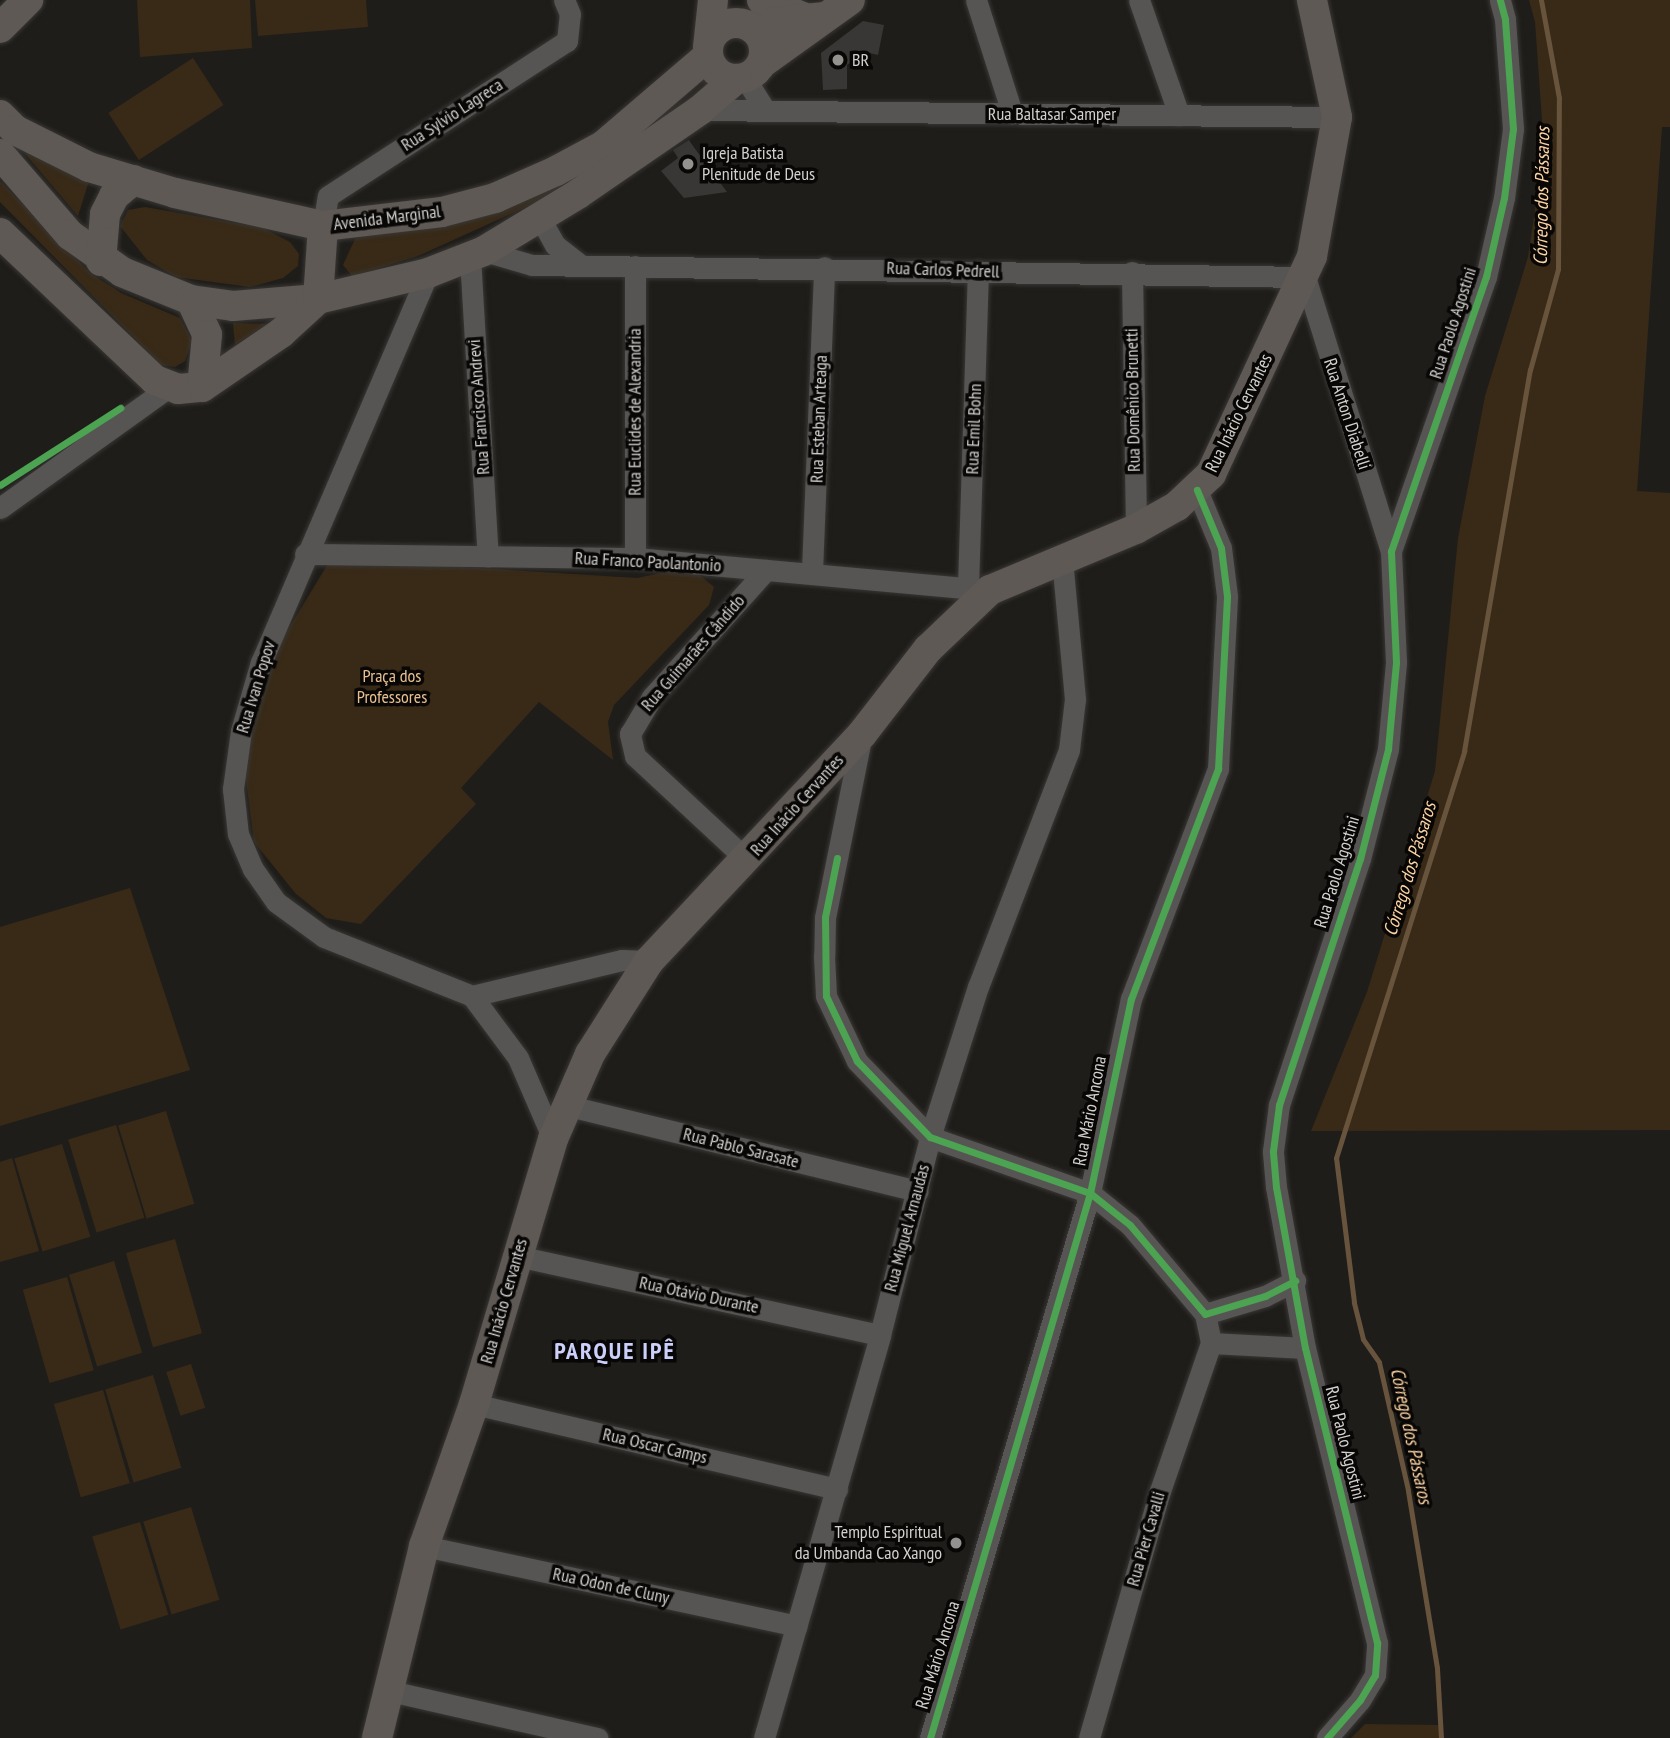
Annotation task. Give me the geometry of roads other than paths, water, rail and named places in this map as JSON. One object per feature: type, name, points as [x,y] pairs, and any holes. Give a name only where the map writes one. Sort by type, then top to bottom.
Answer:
[{"type":"main road","points":[[0,28],[28,0]]},
{"type":"main road","points":[[762,0],[818,18]]},
{"type":"main road","points":[[0,154],[70,235],[101,261],[191,300],[233,306],[318,299],[428,273],[477,254],[540,218],[701,110],[818,18],[850,0]]},
{"type":"main road","name":"Rua Inácio Cervantes","points":[[377,1738],[386,1690],[424,1546],[474,1404],[553,1139],[565,1105],[590,1054],[649,961],[747,860],[862,734],[979,589],[1136,528],[1197,490],[1226,446],[1304,277],[1337,117],[1312,0]]},
{"type":"main road","points":[[711,7],[708,51],[718,73],[748,73]]},
{"type":"main road","points":[[667,93],[711,7]]},
{"type":"main road","points":[[708,51],[715,32],[729,24],[752,20],[775,22],[818,18]]},
{"type":"main road","points":[[748,73],[764,47],[752,20]]},
{"type":"main road","name":"Avenida Marginal","points":[[0,115],[44,148],[133,180],[323,226],[442,212],[495,198],[604,145],[667,93],[708,51]]},
{"type":"main road","points":[[101,261],[105,214],[114,196],[133,180]]},
{"type":"main road","points":[[0,233],[155,380],[169,387],[202,387],[281,333],[318,299],[323,226]]},
{"type":"main road","points":[[191,300],[207,335],[202,387]]},
{"type":"street","name":"Rua Sylvio Lagreca","points":[[323,226],[328,196],[567,41],[570,14],[564,0]]},
{"type":"street","points":[[976,0],[1012,113]]},
{"type":"street","points":[[1139,0],[1179,115]]},
{"type":"street","name":"Rua Paolo Agostini","points":[[1327,1738],[1360,1700],[1375,1675],[1377,1643],[1305,1348],[1276,1186],[1279,1105],[1360,859],[1388,749],[1396,662],[1391,551],[1486,277],[1504,198],[1513,129],[1505,19],[1500,0]]},
{"type":"street","points":[[748,73],[766,111]]},
{"type":"street","name":"Rua Baltasar Samper","points":[[701,110],[1337,117]]},
{"type":"street","points":[[540,218],[555,245],[581,265]]},
{"type":"street","name":"Rua Carlos Pedrell","points":[[477,254],[532,265],[824,267],[1304,277]]},
{"type":"street","name":"Rua Francisco Andrevi","points":[[477,254],[488,556]]},
{"type":"street","name":"Rua Euclides de Alexandria","points":[[635,266],[635,558]]},
{"type":"street","name":"Rua Esteban Arteaga","points":[[813,571],[824,267]]},
{"type":"street","name":"Rua Emil Bohn","points":[[978,271],[979,589]]},
{"type":"street","name":"Rua Domênico Brunetti","points":[[1132,272],[1136,528]]},
{"type":"street","name":"Rua Ivan Popov","points":[[428,273],[305,554],[261,662],[241,731],[233,789],[238,834],[253,870],[276,902],[324,937],[472,996]]},
{"type":"street","name":"Rua Anton Diabelli","points":[[1304,277],[1391,551]]},
{"type":"street","points":[[0,508],[169,387]]},
{"type":"street","name":"Rua Mário Ancona","points":[[930,1738],[1090,1194],[1131,999],[1211,794],[1222,744],[1225,568],[1197,490]]},
{"type":"street","name":"Rua Franco Paolantonio","points":[[305,554],[635,558],[766,570],[813,571],[979,589]]},
{"type":"street","name":"Rua Miguel Arnaudas","points":[[764,1738],[880,1335],[930,1137],[978,987],[1069,751],[1075,699],[1062,559]]},
{"type":"street","name":"Rua Guimarães Cândido","points":[[747,860],[635,756],[630,734],[652,697],[766,570]]},
{"type":"street","points":[[862,734],[825,918],[827,996],[857,1061],[930,1137],[1090,1194],[1139,1234],[1205,1314],[1211,1343],[1305,1348]]},
{"type":"street","points":[[553,1139],[518,1058],[472,996],[622,960],[649,961]]},
{"type":"street","name":"Rua Pablo Sarasate","points":[[565,1105],[918,1191]]},
{"type":"street","name":"Rua Otávio Durante","points":[[517,1256],[880,1335]]},
{"type":"street","points":[[1205,1314],[1265,1296],[1295,1281]]},
{"type":"street","name":"Rua Pier Cavalli","points":[[1089,1738],[1160,1492],[1211,1343]]},
{"type":"street","name":"Rua Oscar Camps","points":[[474,1404],[837,1489]]},
{"type":"street","name":"Rua Odon de Cluny","points":[[424,1546],[797,1626]]},
{"type":"street","points":[[386,1690],[598,1738]]},
{"type":"waterway","name":"Córrego dos Pássaros","points":[[1441,1738],[1437,1668],[1408,1490],[1379,1362],[1363,1339],[1354,1302],[1336,1158],[1464,751],[1530,370],[1558,269],[1559,98],[1541,0]]},
{"type":"place","name":"BR","points":[[838,60]]},
{"type":"place","name":"Igreja Batista Plenitude de Deus","points":[[688,164]]},
{"type":"place","name":"Templo Espiritual da Umbanda Cao Xango","points":[[956,1543]]},
{"type":"district","name":"PARQUE IPÊ","points":[[615,1351]]},
{"type":"park label","name":"Praça dos Professores","points":[[392,687]]}]
